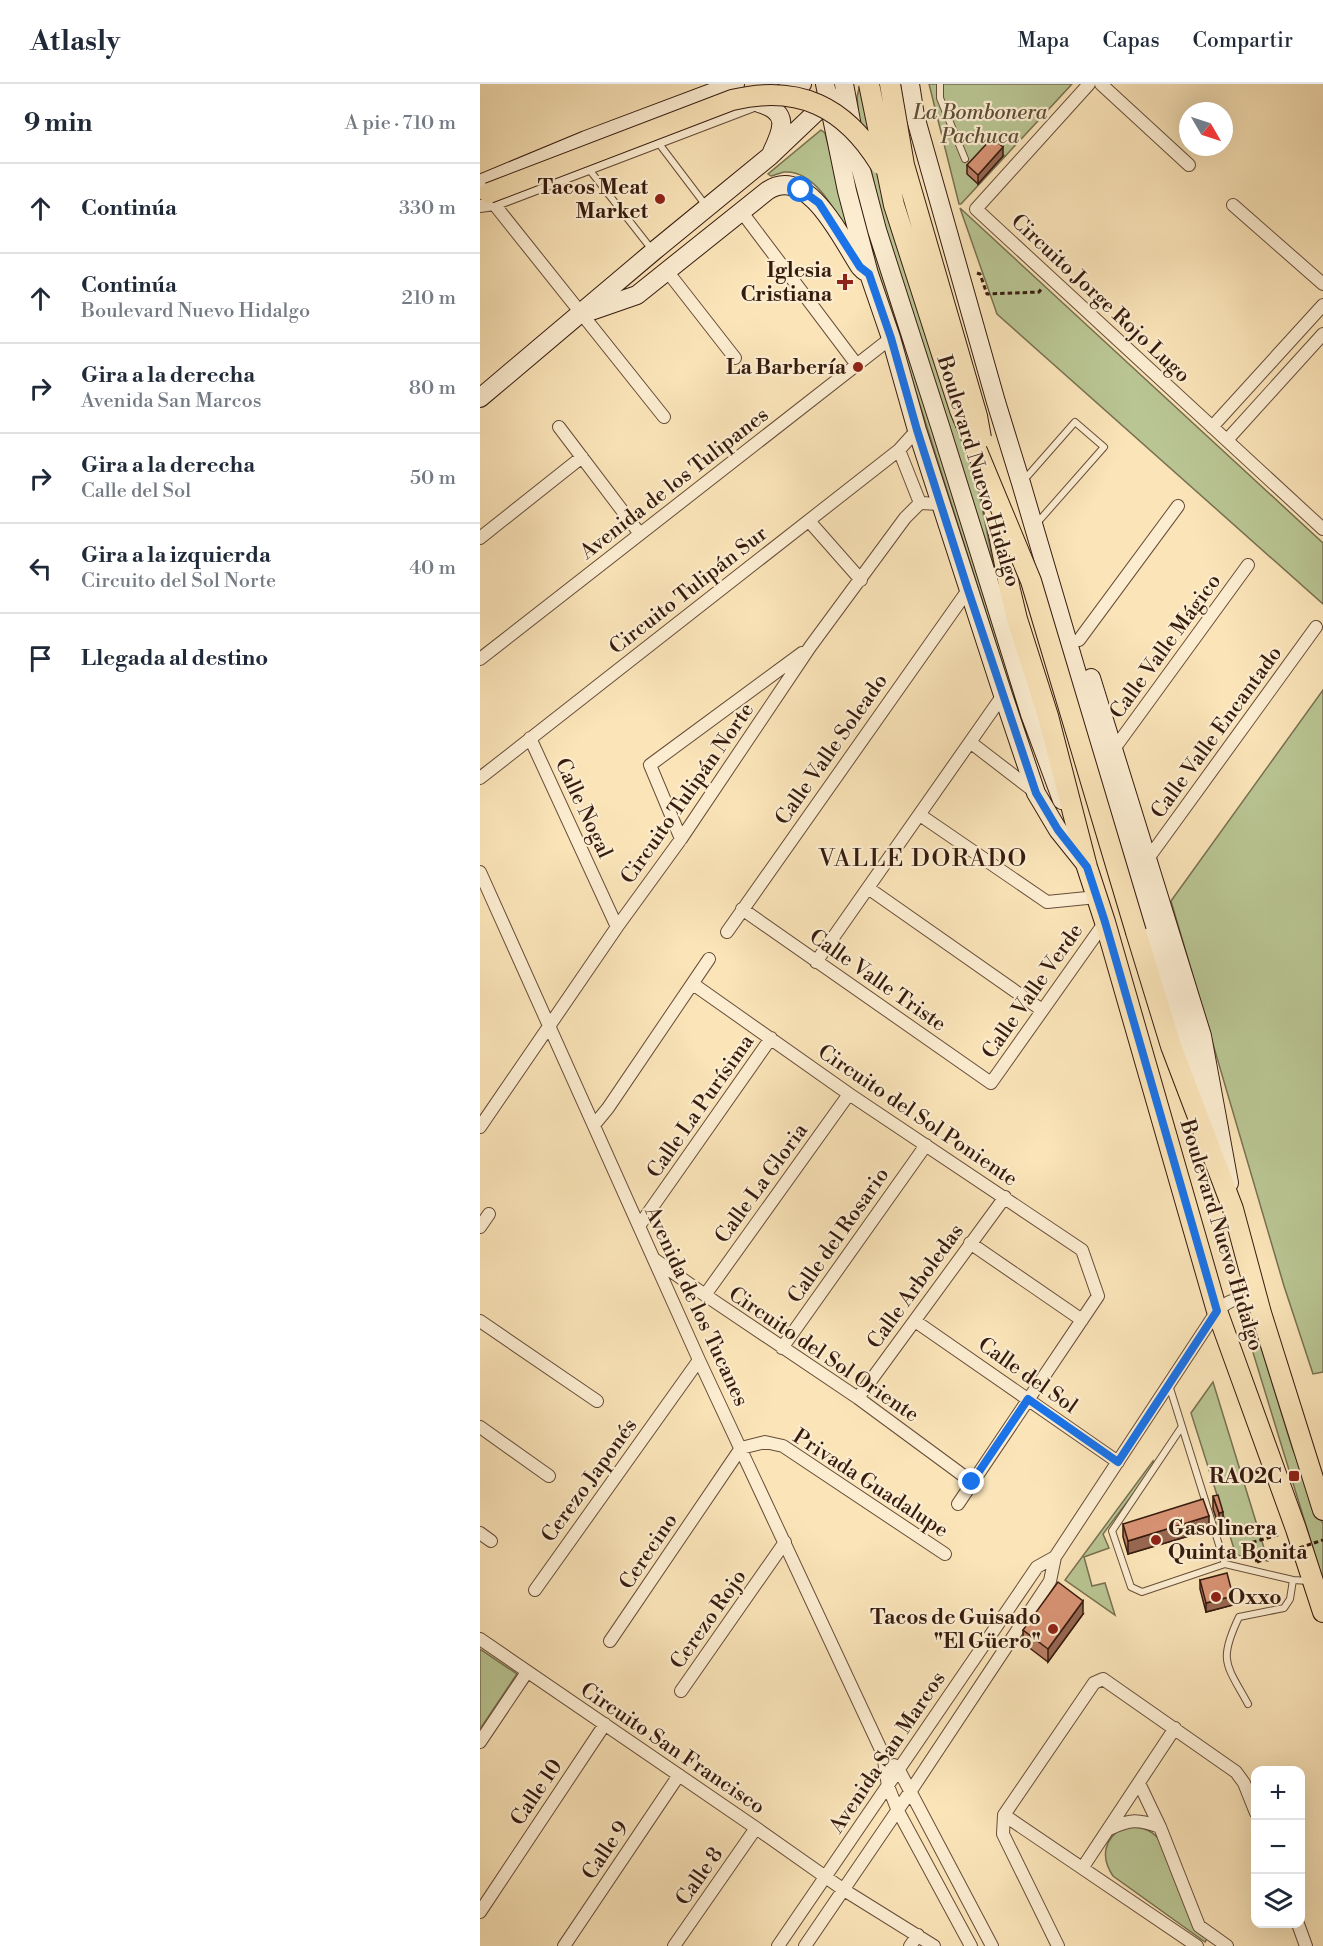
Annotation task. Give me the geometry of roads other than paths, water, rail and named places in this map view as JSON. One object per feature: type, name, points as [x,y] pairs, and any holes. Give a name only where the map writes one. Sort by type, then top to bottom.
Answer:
[{"type":"main road","points":[[485,197],[586,140],[735,84]]},
{"type":"main road","points":[[759,103],[802,84]]},
{"type":"main road","points":[[825,84],[827,103],[847,191],[869,274],[1003,695],[1036,793],[1058,830],[1087,867]]},
{"type":"main road","points":[[480,398],[770,156],[827,103],[843,84]]},
{"type":"main road","name":"Boulevard Nuevo Hidalgo","points":[[843,84],[858,158],[877,230],[1030,714],[1105,922],[1217,1311],[1323,1612]]},
{"type":"main road","name":"Boulevard Nuevo Hidalgo","points":[[869,84],[894,205],[960,410],[1031,581],[1171,1046],[1233,1209]]},
{"type":"main road","points":[[889,84],[915,116]]},
{"type":"main road","name":"Boulevard Nuevo Hidalgo","points":[[889,84],[904,165],[977,416],[1010,590],[1048,716],[1087,867]]},
{"type":"main road","name":"Boulevard Nuevo Hidalgo","points":[[910,84],[915,116],[996,402],[1233,1209],[1261,1313],[1323,1510]]},
{"type":"main road","points":[[485,197],[732,100],[773,94],[819,103],[835,112],[867,143],[887,176]]},
{"type":"main road","points":[[759,103],[775,110],[780,116],[782,125],[781,134],[770,156]]},
{"type":"main road","points":[[580,315],[637,295],[776,186],[792,186],[819,203],[860,267],[869,274]]},
{"type":"main road","name":"Boulevard Nuevo Hidalgo","points":[[1034,526],[1060,579],[1202,1036],[1233,1209]]},
{"type":"street","name":"Circuito Jorge Rojo Lugo","points":[[1089,84],[976,209],[1323,530]]},
{"type":"street","points":[[1101,84],[1190,165]]},
{"type":"street","points":[[664,417],[485,197],[588,168],[759,103]]},
{"type":"street","points":[[1233,205],[1323,284]]},
{"type":"street","points":[[741,212],[857,365]]},
{"type":"street","points":[[667,271],[735,358]]},
{"type":"street","points":[[1212,427],[1323,305]]},
{"type":"street","points":[[1227,440],[1323,334]]},
{"type":"street","name":"Avenida de los Tulipanes","points":[[480,659],[891,338]]},
{"type":"street","points":[[1269,364],[1284,377]]},
{"type":"street","points":[[559,427],[640,534]]},
{"type":"street","name":"Circuito Tulipán Sur","points":[[480,778],[899,450],[917,430]]},
{"type":"street","points":[[899,450],[920,503],[941,504]]},
{"type":"street","points":[[480,538],[582,457]]},
{"type":"street","name":"Circuito Tulipán Norte","points":[[481,1122],[681,839],[810,647],[905,518],[920,503]]},
{"type":"street","points":[[1079,640],[1178,506]]},
{"type":"street","points":[[809,521],[861,580]]},
{"type":"street","name":"Calle Valle Mágico","points":[[1114,749],[1248,565]]},
{"type":"street","name":"Calle Valle Soleado","points":[[727,932],[968,590]]},
{"type":"street","name":"Calle Valle Encantado","points":[[1147,860],[1316,627]]},
{"type":"street","points":[[681,839],[650,765],[810,647]]},
{"type":"street","points":[[816,962],[1003,695]]},
{"type":"street","name":"Calle Nogal","points":[[530,738],[617,927]]},
{"type":"street","points":[[970,742],[1036,793]]},
{"type":"street","points":[[920,815],[1047,902],[1097,897]]},
{"type":"street","name":"Avenida de los Tucanes","points":[[480,872],[699,1360],[883,1754],[888,1785],[898,1810],[972,1946]]},
{"type":"street","points":[[868,888],[1042,1010]]},
{"type":"street","name":"Calle Valle Triste","points":[[742,909],[991,1083]]},
{"type":"street","name":"Calle Valle Verde","points":[[991,1083],[1105,922]]},
{"type":"street","points":[[594,1125],[608,1108],[709,959]]},
{"type":"street","name":"Circuito del Sol Poniente","points":[[693,984],[849,1094],[1082,1250],[1098,1296],[1082,1320]]},
{"type":"street","name":"Calle La Purísima","points":[[639,1226],[771,1038]]},
{"type":"street","name":"Calle La Gloria","points":[[705,1295],[849,1094]]},
{"type":"street","name":"Calle del Rosario","points":[[782,1348],[926,1145]]},
{"type":"street","name":"Calle Arboledas","points":[[858,1398],[1005,1197]]},
{"type":"street","points":[[480,1227],[489,1214]]},
{"type":"street","points":[[958,1504],[1082,1320],[970,1244]]},
{"type":"street","name":"Circuito del Sol Oriente","points":[[653,1258],[858,1398],[972,1482]]},
{"type":"street","points":[[1217,1311],[1235,1299],[1249,1302],[1261,1313]]},
{"type":"street","name":"Avenida San Marcos","points":[[805,1946],[1050,1581],[1055,1557],[1217,1311]]},
{"type":"street","points":[[480,1321],[597,1401]]},
{"type":"street","name":"Calle del Sol","points":[[915,1321],[1118,1462]]},
{"type":"street","name":"Cerezo Japonés","points":[[535,1590],[699,1360]]},
{"type":"street","points":[[480,1427],[549,1476]]},
{"type":"street","name":"Privada Guadalupe","points":[[741,1448],[765,1442],[783,1446],[945,1554]]},
{"type":"street","name":"Cerecino","points":[[610,1641],[741,1448]]},
{"type":"street","name":"Cerezo Rojo","points":[[681,1691],[785,1542]]},
{"type":"street","name":"Avenida San Marcos","points":[[778,1946],[1037,1567],[1055,1557]]},
{"type":"street","name":"Circuito San Francisco","points":[[480,1639],[844,1890],[934,1946]]},
{"type":"street","points":[[480,1742],[527,1672]]},
{"type":"street","points":[[1058,1946],[1003,1834],[1004,1815],[1094,1683],[1103,1679],[1236,1772],[1251,1800]]},
{"type":"street","name":"Calle 10","points":[[480,1912],[604,1724]]},
{"type":"street","points":[[1083,1867],[1175,1728]]},
{"type":"street","name":"Avenida de los Tucanes","points":[[883,1754],[898,1770],[992,1946]]},
{"type":"street","name":"Calle 9","points":[[564,1946],[679,1775]]},
{"type":"street","points":[[1138,1783],[1160,1827],[1199,1926],[1227,1946]]},
{"type":"street","points":[[1004,1815],[1197,1946]]},
{"type":"street","points":[[1108,1829],[1126,1821],[1142,1820],[1160,1827]]},
{"type":"street","name":"Calle 8","points":[[674,1946],[756,1828]]},
{"type":"street","points":[[1300,1928],[1306,1946]]},
{"type":"street","points":[[910,1946],[918,1935]]},
{"type":"lane","points":[[940,84],[940,98],[965,159]]},
{"type":"lane","points":[[657,141],[707,207]]},
{"type":"lane","points":[[588,168],[654,251]]},
{"type":"lane","points":[[1021,483],[1076,422],[1104,447],[1034,526]]},
{"type":"lane","points":[[1168,1384],[1225,1564]]},
{"type":"lane","points":[[1181,1428],[1112,1531],[1131,1587],[1142,1592],[1225,1564],[1293,1580],[1313,1581]]},
{"type":"lane","points":[[1248,1704],[1226,1664],[1227,1642],[1239,1617],[1284,1608],[1290,1599],[1293,1580]]},
{"type":"place","name":"Tacos Meat Market","points":[[660,199]]},
{"type":"place","name":"Iglesia Cristiana","points":[[845,282]]},
{"type":"place","name":"La Barbería","points":[[858,367]]},
{"type":"place","name":"RA02C","points":[[1294,1476]]},
{"type":"place","name":"Gasolinera Quinta Bonita","points":[[1156,1540]]},
{"type":"place","name":"Oxxo","points":[[1216,1597]]},
{"type":"place","name":"Tacos de Guisado \"El Güero\"","points":[[1053,1629]]},
{"type":"district","name":"VALLE DORADO","points":[[923,858]]},
{"type":"park label","name":"La Bombonera Pachuca","points":[[980,124]]}]
